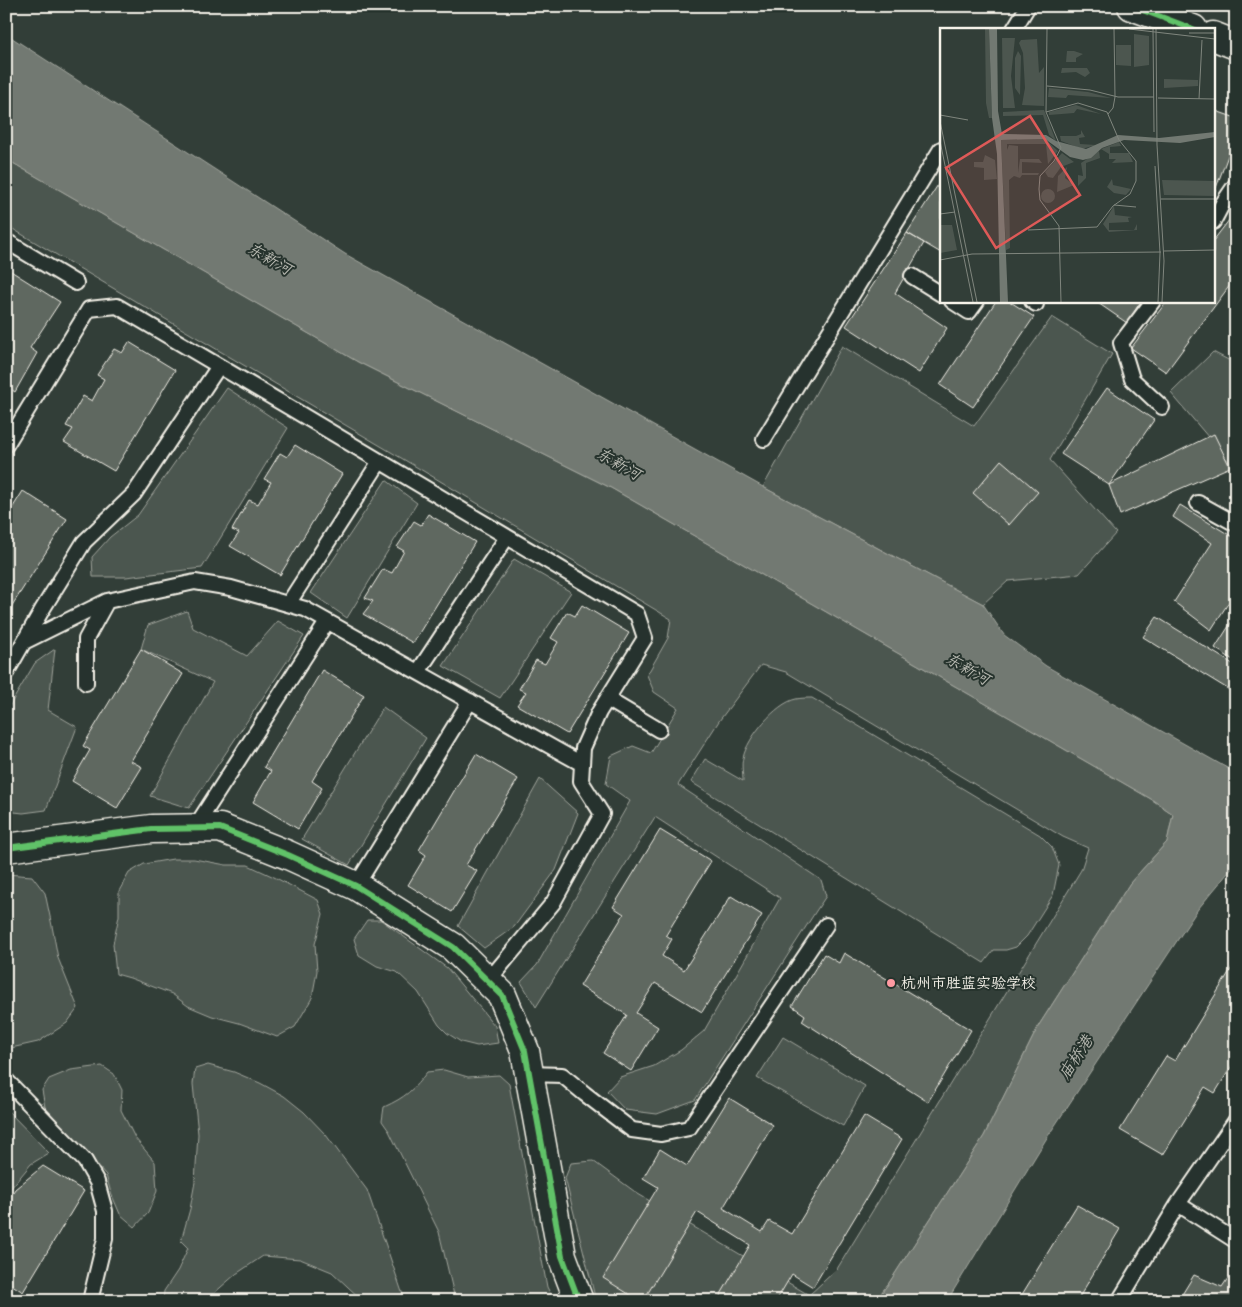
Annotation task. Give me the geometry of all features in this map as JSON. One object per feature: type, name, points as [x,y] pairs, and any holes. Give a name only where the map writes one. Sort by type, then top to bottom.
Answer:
[{"type":"street","points":[[1132,6],[1190,28]]},
{"type":"street","points":[[1214,36],[1236,45]]},
{"type":"street","points":[[6,848],[151,829],[220,828],[288,855],[356,886],[453,947],[502,995],[525,1051],[562,1256],[579,1301]]},
{"type":"lane","points":[[1015,28],[1025,17]]},
{"type":"lane","points":[[764,439],[940,151]]},
{"type":"lane","points":[[1214,220],[1236,184]]},
{"type":"lane","points":[[6,242],[76,283]]},
{"type":"lane","points":[[912,276],[940,293]]},
{"type":"lane","points":[[954,302],[970,312],[975,302]]},
{"type":"lane","points":[[1152,302],[1121,343],[1132,379],[1162,407]]},
{"type":"lane","points":[[6,445],[89,310],[117,306],[637,614],[645,638],[599,712],[583,748],[581,781],[602,814],[553,903],[488,981]]},
{"type":"lane","points":[[6,673],[84,542],[134,494],[219,366]]},
{"type":"lane","points":[[288,604],[380,461]]},
{"type":"lane","points":[[1198,502],[1233,517]]},
{"type":"lane","points":[[418,672],[507,537]]},
{"type":"lane","points":[[24,642],[107,601],[195,582],[231,588],[305,609],[582,764]]},
{"type":"lane","points":[[86,683],[86,639],[107,601]]},
{"type":"lane","points":[[194,829],[328,622]]},
{"type":"lane","points":[[607,699],[659,730]]},
{"type":"lane","points":[[356,886],[470,701]]},
{"type":"lane","points":[[529,1074],[562,1075],[632,1130],[661,1134],[688,1128],[826,925]]},
{"type":"lane","points":[[6,1080],[85,1161],[97,1182],[105,1211],[105,1238],[90,1301]]},
{"type":"lane","points":[[1119,1301],[1178,1204],[1236,1120]]},
{"type":"lane","points":[[1178,1204],[1236,1241]]},
{"type":"shaded area","points":[[6,159],[358,362],[611,488],[1151,799],[1173,814],[1167,842],[1130,883],[1039,1025],[984,1136],[889,1283],[875,1301],[596,1301],[565,1178],[571,1163],[593,1161],[638,1194],[809,1295],[837,1269],[1081,870],[1088,848],[1063,837],[786,672],[761,665],[719,721],[678,785],[821,880],[826,896],[695,1100],[657,1114],[625,1110],[607,1091],[620,1077],[654,1066],[681,1050],[704,1031],[780,898],[655,817],[536,1007],[521,982],[537,965],[630,801],[606,784],[611,756],[633,746],[651,753],[678,708],[654,692],[647,675],[668,638],[671,619],[6,225]]},
{"type":"shaded area","points":[[1052,317],[1112,354],[1050,460],[1116,533],[1079,574],[1008,581],[983,604],[763,487],[842,346],[974,426]]},
{"type":"shaded area","points":[[1213,352],[1236,364],[1236,470],[1171,393]]},
{"type":"shaded area","points":[[227,388],[288,428],[202,568],[126,577],[93,577],[92,557],[110,537],[138,515]]},
{"type":"shaded area","points":[[386,480],[417,503],[347,618],[311,593]]},
{"type":"shaded area","points":[[514,559],[571,592],[500,698],[443,666]]},
{"type":"shaded area","points":[[187,611],[193,628],[247,656],[278,621],[304,636],[189,808],[150,796],[213,682],[141,649],[148,625]]},
{"type":"shaded area","points":[[55,649],[48,710],[77,727],[46,810],[23,813],[6,811],[6,712],[35,663]]},
{"type":"shaded area","points":[[812,698],[1040,835],[1052,847],[1059,865],[1053,895],[1027,936],[1016,947],[1006,950],[994,950],[984,963],[691,782],[705,759],[743,781],[743,758],[750,741],[764,722],[771,714],[788,702]]},
{"type":"shaded area","points":[[383,707],[426,738],[349,865],[302,839]]},
{"type":"shaded area","points":[[540,779],[578,813],[556,870],[514,927],[484,948],[458,926]]},
{"type":"shaded area","points":[[173,859],[194,859],[226,865],[248,865],[318,900],[323,914],[315,944],[317,971],[312,998],[295,1027],[277,1037],[239,1023],[212,1016],[188,1006],[172,994],[116,974],[113,944],[119,916],[119,891],[129,873],[144,864]]},
{"type":"shaded area","points":[[6,874],[32,876],[45,893],[58,958],[78,1008],[67,1023],[38,1042],[11,1048],[6,1045]]},
{"type":"shaded area","points":[[367,920],[381,920],[447,968],[495,1026],[498,1043],[477,1046],[461,1042],[439,1025],[418,992],[397,972],[377,966],[359,955],[354,939]]},
{"type":"shaded area","points":[[783,1037],[865,1086],[843,1126],[757,1078]]},
{"type":"shaded area","points":[[208,1065],[234,1072],[284,1096],[304,1112],[326,1135],[367,1190],[405,1301],[363,1301],[332,1272],[300,1259],[263,1256],[236,1274],[205,1301],[163,1301],[164,1291],[178,1270],[188,1248],[181,1241],[195,1182],[198,1134],[193,1084],[195,1069]]},
{"type":"shaded area","points":[[102,1066],[114,1074],[122,1090],[121,1110],[135,1138],[155,1162],[157,1191],[148,1213],[135,1227],[120,1214],[106,1175],[45,1107],[42,1090],[49,1079],[71,1070]]},
{"type":"shaded area","points":[[444,1070],[468,1077],[499,1075],[509,1084],[547,1287],[554,1301],[453,1301],[454,1295],[439,1232],[389,1131],[382,1121],[384,1107],[408,1092],[427,1072]]},
{"type":"shaded area","points":[[6,1109],[49,1153],[31,1164],[6,1194]]},
{"type":"water","points":[[6,34],[345,254],[763,487],[983,604],[1004,635],[1046,666],[1236,773],[1236,867],[1232,868],[1198,909],[1048,1136],[947,1301],[875,1301],[889,1283],[984,1136],[1039,1025],[1130,883],[1167,842],[1173,814],[1151,799],[611,488],[358,362],[6,159]]},
{"type":"building","points":[[1214,110],[1236,118],[1236,134],[1214,193]]},
{"type":"building","points":[[940,182],[940,252],[907,233]]},
{"type":"building","points":[[1236,211],[1236,277],[1166,372],[1131,348],[1166,302],[1214,302],[1214,240]]},
{"type":"building","points":[[907,233],[924,243],[895,293],[947,328],[919,373],[846,326]]},
{"type":"building","points":[[6,268],[60,302],[30,348],[37,353],[15,392],[6,386]]},
{"type":"building","points":[[995,302],[1011,302],[1034,317],[973,407],[940,385]]},
{"type":"building","points":[[1096,302],[1140,302],[1127,323]]},
{"type":"building","points":[[129,342],[175,370],[114,471],[64,442],[73,429],[66,426],[83,396],[92,401],[104,379],[97,375],[114,349],[122,353]]},
{"type":"building","points":[[1107,388],[1154,420],[1109,485],[1061,454]]},
{"type":"building","points":[[1214,434],[1230,467],[1120,515],[1109,485]]},
{"type":"building","points":[[295,445],[342,474],[280,575],[230,546],[239,533],[232,530],[249,500],[258,504],[271,482],[264,479],[280,453],[287,457]]},
{"type":"building","points":[[1001,460],[1038,492],[1009,525],[973,493]]},
{"type":"building","points":[[23,491],[67,519],[6,615],[6,518]]},
{"type":"building","points":[[1180,505],[1236,539],[1236,591],[1211,630],[1174,602],[1212,543],[1173,517]]},
{"type":"building","points":[[428,514],[475,542],[413,643],[363,614],[373,601],[365,598],[383,569],[392,573],[404,551],[397,547],[414,521],[421,525]]},
{"type":"building","points":[[582,605],[629,633],[567,734],[517,705],[526,692],[519,689],[536,660],[545,664],[558,642],[551,638],[567,612],[575,616]]},
{"type":"building","points":[[1236,615],[1236,662],[1215,648]]},
{"type":"building","points":[[1157,617],[1236,666],[1236,694],[1143,637]]},
{"type":"building","points":[[141,649],[183,674],[131,761],[142,767],[117,808],[72,781],[90,750],[83,746]]},
{"type":"building","points":[[322,670],[364,695],[312,781],[322,788],[298,829],[253,802],[271,771],[264,767]]},
{"type":"building","points":[[476,754],[518,779],[466,865],[477,871],[452,912],[408,885],[426,855],[419,850]]},
{"type":"building","points":[[660,830],[711,861],[666,935],[672,939],[662,956],[684,970],[731,896],[762,915],[702,1012],[655,983],[636,1013],[658,1027],[631,1071],[603,1053],[627,1015],[580,986],[624,914],[613,907]]},
{"type":"building","points":[[844,953],[971,1030],[928,1102],[802,1021],[805,1015],[792,1006],[824,954],[839,963]]},
{"type":"building","points":[[1236,961],[1236,1059],[1215,1093],[1205,1087],[1163,1155],[1120,1130],[1166,1056],[1175,1061]]},
{"type":"building","points":[[729,1098],[773,1125],[723,1208],[762,1232],[769,1221],[792,1234],[864,1116],[902,1139],[813,1287],[792,1274],[776,1301],[717,1301],[750,1245],[697,1212],[643,1301],[640,1301],[603,1278],[658,1187],[643,1178],[660,1149],[687,1166]]},
{"type":"building","points":[[43,1166],[84,1191],[23,1292],[6,1281],[6,1203],[15,1189]]},
{"type":"building","points":[[1077,1205],[1120,1229],[1077,1301],[1018,1301]]},
{"type":"building","points":[[1194,1275],[1222,1287],[1228,1278],[1236,1283],[1236,1301],[1178,1301]]},
{"type":"cycle path","points":[[1132,6],[1190,28]]},
{"type":"cycle path","points":[[6,848],[151,829],[220,828],[288,855],[356,886],[453,947],[502,995],[525,1051],[562,1256],[579,1301]]},
{"type":"place","name":"杭州市胜蓝实验学校","points":[[891,983]]},
{"type":"water label","name":"东新河","points":[[270,258]]},
{"type":"water label","name":"东新河","points":[[619,463]]},
{"type":"water label","name":"东新河","points":[[968,668]]},
{"type":"water label","name":"庙桥港","points":[[1075,1057]]}]
